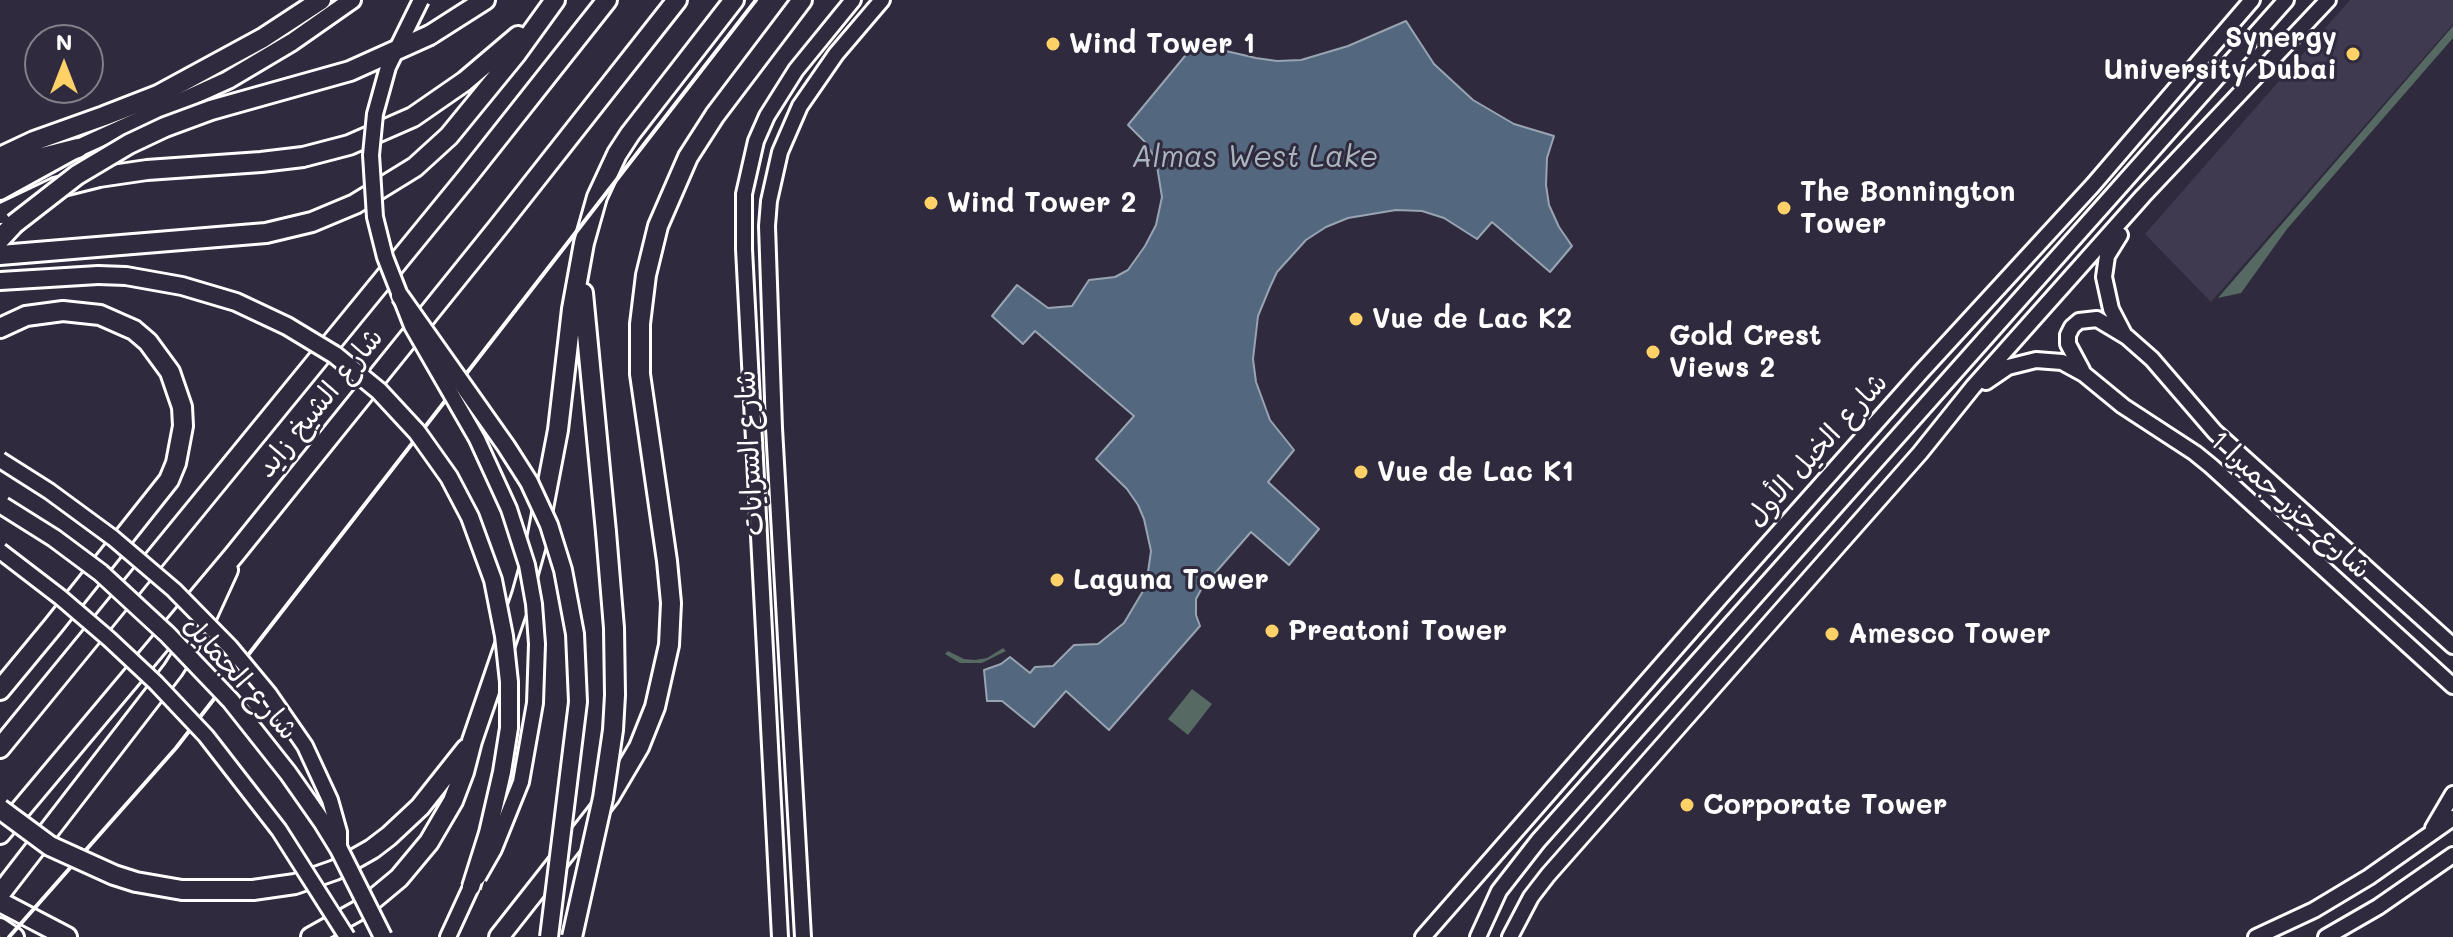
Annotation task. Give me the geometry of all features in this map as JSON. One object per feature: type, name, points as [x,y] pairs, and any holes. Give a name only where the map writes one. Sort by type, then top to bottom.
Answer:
[{"type":"highway","points":[[0,157],[34,141],[131,106],[194,77],[272,33],[321,0]]},
{"type":"highway","points":[[0,239],[61,186],[129,144],[197,115],[377,61],[430,35],[485,0]]},
{"type":"highway","points":[[0,214],[35,195],[75,181],[123,173],[303,157],[371,137],[413,117],[465,81],[514,40],[554,0]]},
{"type":"highway","points":[[0,255],[266,233],[312,222],[376,193],[415,167],[457,127],[554,0]]},
{"type":"highway","name":"شارع الشيخ زايد","points":[[0,748],[467,177],[607,0]]},
{"type":"highway","name":"شارع الشيخ زايد","points":[[0,834],[234,555],[677,0]]},
{"type":"highway","points":[[311,937],[363,908],[399,878],[429,842],[453,801],[522,595],[545,507],[558,430],[572,309],[593,208],[617,154],[734,0]]},
{"type":"highway","points":[[499,937],[610,796],[639,747],[655,707],[669,645],[671,603],[640,374],[640,324],[646,275],[658,226],[688,157],[715,115],[802,0]]},
{"type":"highway","points":[[0,173],[27,161],[78,148]]},
{"type":"highway","points":[[572,937],[603,798],[615,695],[614,628],[581,266]]},
{"type":"highway","points":[[0,328],[26,316],[63,311],[100,315],[134,330],[154,349],[170,372],[182,407],[183,426],[179,454],[169,480],[0,690]]},
{"type":"highway","points":[[0,894],[190,644],[220,591],[234,555]]},
{"type":"highway","points":[[0,809],[50,846],[136,882],[182,890],[253,890],[295,884],[335,870],[389,836],[420,807],[472,741]]},
{"type":"highway","points":[[0,902],[67,937]]},
{"type":"main road","points":[[0,191],[78,148],[228,80],[292,42],[352,0]]},
{"type":"main road","points":[[421,0],[380,90],[372,134],[371,176],[375,217],[385,257],[419,340],[477,439],[502,490],[524,556],[535,614],[537,653],[535,703],[521,782],[494,849],[471,887],[448,937]]},
{"type":"main road","name":"شارع السرايات","points":[[803,937],[774,428],[767,226],[769,201],[780,152],[800,106],[836,54],[882,0]]},
{"type":"main road","name":"شارع الخيل الأول","points":[[1423,937],[1922,371],[2093,185],[2252,0]]},
{"type":"main road","name":"شارع الخيل الأول","points":[[1478,937],[1499,891],[1538,841],[2286,0]]},
{"type":"main road","points":[[1510,937],[1531,897],[1548,875],[1912,463],[1973,387],[2143,196],[2328,0]]},
{"type":"main road","points":[[851,2],[866,19]]},
{"type":"main road","name":"شارع السرايات","points":[[780,937],[744,249],[744,194],[752,154],[767,116],[796,70],[851,2]]},
{"type":"main road","points":[[2127,337],[2117,324],[2106,293],[2105,266],[2112,246],[2138,213],[2143,196]]},
{"type":"main road","points":[[0,281],[67,275],[126,276],[182,286],[236,302],[287,326],[335,355],[379,391],[417,432],[449,477],[478,538],[493,580],[507,660],[510,705],[506,751],[493,813],[471,887]]},
{"type":"main road","points":[[400,296],[529,482],[549,525],[563,570],[577,651],[578,702],[549,937]]},
{"type":"main road","points":[[2084,374],[2068,344],[2072,327],[2088,319],[2097,319],[2127,337]]},
{"type":"main road","name":"شارع جزر جميرا 1","points":[[2127,337],[2152,359],[2198,414],[2234,450],[2453,646]]},
{"type":"main road","points":[[1948,418],[1993,375],[2008,367],[2049,360],[2062,362],[2084,374]]},
{"type":"main road","name":"شارع جزر جميرا 1","points":[[2084,374],[2123,406],[2211,466],[2449,682]]},
{"type":"main road","points":[[0,460],[113,538],[174,590],[230,647],[276,702],[305,746],[330,800],[339,832],[339,849]]},
{"type":"main road","name":"شارع الجمايل","points":[[1,505],[54,538],[101,573],[189,655],[270,748],[306,798],[339,849],[383,937]]},
{"type":"main road","points":[[0,551],[109,639],[206,736],[279,830],[347,937]]},
{"type":"main road","points":[[2449,682],[2453,700]]},
{"type":"main road","points":[[2427,837],[2453,794]]},
{"type":"main road","points":[[2256,937],[2341,894],[2453,818]]},
{"type":"main road","points":[[2326,937],[2378,907],[2453,855]]},
{"type":"main road","points":[[779,909],[801,908]]},
{"type":"main road","points":[[0,927],[15,937]]},
{"type":"shaded area","points":[[2350,0],[2453,0],[2453,24],[2211,302],[2145,234]]},
{"type":"green space","points":[[2453,26],[2453,38],[2287,229],[2241,293],[2218,298]]},
{"type":"green space","points":[[1003,648],[1006,651],[982,663],[960,663],[945,654],[948,651],[964,659],[975,660],[987,658]]},
{"type":"green space","points":[[1192,689],[1212,704],[1188,735],[1168,719]]},
{"type":"water","name":"Almas West Lake","points":[[1406,21],[1434,64],[1473,100],[1514,124],[1554,136],[1547,158],[1549,205],[1572,246],[1550,272],[1492,222],[1477,239],[1444,218],[1422,211],[1396,210],[1348,218],[1306,240],[1277,272],[1270,287],[1258,316],[1253,359],[1256,382],[1270,420],[1294,450],[1268,482],[1319,529],[1289,565],[1251,532],[1196,599],[1200,626],[1109,730],[1066,691],[1034,727],[1002,701],[987,701],[984,670],[1010,657],[1030,673],[1035,667],[1053,666],[1074,645],[1098,644],[1124,623],[1146,586],[1151,551],[1138,505],[1127,489],[1096,459],[1134,416],[1035,331],[1023,344],[992,316],[1017,285],[1048,308],[1072,306],[1089,280],[1115,277],[1128,270],[1156,225],[1162,197],[1156,160],[1146,143],[1128,125],[1199,39],[1226,51],[1256,58],[1301,60],[1348,46]]},
{"type":"railway","points":[[9,937],[176,748],[756,0]]},
{"type":"place","name":"Wind Tower 1","points":[[1053,44]]},
{"type":"place","name":"Synergy University Dubai","points":[[2353,54]]},
{"type":"place","name":"Wind Tower 2","points":[[931,203]]},
{"type":"place","name":"The Bonnington Tower","points":[[1784,208]]},
{"type":"place","name":"Vue de Lac K2","points":[[1356,319]]},
{"type":"place","name":"Gold Crest Views 2","points":[[1653,352]]},
{"type":"place","name":"Vue de Lac K1","points":[[1361,472]]},
{"type":"place","name":"Laguna Tower","points":[[1057,580]]},
{"type":"place","name":"Preatoni Tower","points":[[1272,631]]},
{"type":"place","name":"Amesco Tower","points":[[1832,634]]},
{"type":"place","name":"Corporate Tower","points":[[1687,805]]}]
